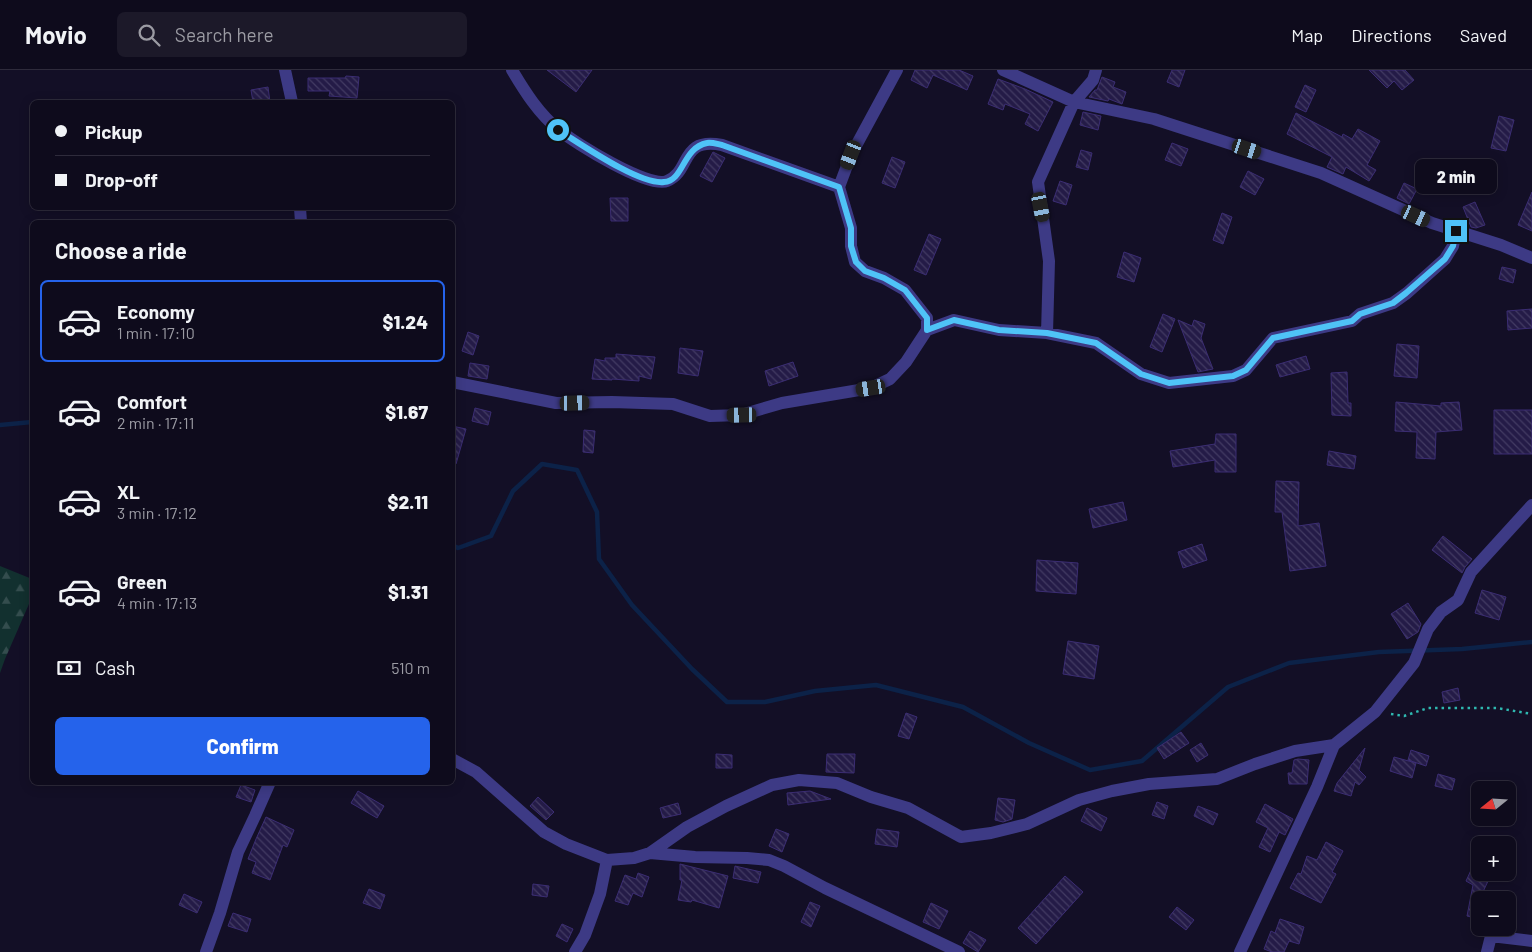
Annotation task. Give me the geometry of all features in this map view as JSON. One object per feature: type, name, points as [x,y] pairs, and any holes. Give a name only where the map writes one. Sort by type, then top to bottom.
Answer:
[{"type":"street","points":[[286,70],[292,100]]},
{"type":"street","points":[[512,70],[530,100],[558,130],[594,153],[640,178],[652,182],[665,182],[676,176],[686,157],[697,146],[708,142],[722,145],[839,187]]},
{"type":"street","points":[[455,383],[556,403],[673,404],[710,416],[742,415],[782,403],[871,388],[890,379],[906,362],[927,330],[927,318],[905,290],[884,278],[865,271],[856,262],[851,246],[851,228],[839,187],[851,155],[897,70]]},
{"type":"street","points":[[1004,70],[1074,102],[1154,119],[1321,173],[1432,223],[1501,245],[1532,258]]},
{"type":"street","points":[[1047,333],[1049,262],[1038,182],[1074,102],[1093,80],[1096,70]]},
{"type":"street","points":[[927,330],[954,320],[999,330],[1047,333],[1096,343],[1141,374],[1169,383],[1233,376],[1246,370],[1273,338],[1352,321],[1360,314],[1393,303],[1445,259],[1453,246],[1456,231]]},
{"type":"street","points":[[1240,952],[1317,787],[1334,746],[1375,712],[1414,663],[1428,628],[1441,612],[1458,600],[1471,572],[1532,505]]},
{"type":"street","points":[[455,762],[476,772],[544,832],[566,844],[607,860],[634,858],[650,853],[687,827],[726,806],[772,785],[799,780],[837,783],[871,797],[908,808],[962,837],[991,834],[1027,824],[1079,800],[1112,791],[1149,784],[1217,779],[1254,764],[1295,751],[1334,746]]},
{"type":"street","points":[[206,952],[238,852],[269,785]]},
{"type":"street","points":[[650,853],[769,860],[959,952]]},
{"type":"street","points":[[575,952],[585,935],[600,894],[607,860]]},
{"type":"street","points":[[1487,952],[1491,936],[1532,941]]},
{"type":"path","points":[[1375,712],[1404,716],[1428,708],[1497,708],[1532,714]]},
{"type":"green space","points":[[0,566],[30,578],[30,602],[0,673]]},
{"type":"building","points":[[547,70],[592,70],[576,92]]},
{"type":"building","points":[[915,70],[959,70],[973,76],[967,90],[933,75],[927,88],[911,80]]},
{"type":"building","points":[[1172,70],[1185,70],[1179,87],[1167,82]]},
{"type":"building","points":[[1369,70],[1405,70],[1414,80],[1402,90],[1394,81],[1387,88]]},
{"type":"building","points":[[346,76],[359,77],[357,98],[329,96],[330,91],[308,91],[308,78],[345,78]]},
{"type":"building","points":[[1102,77],[1115,82],[1113,87],[1126,92],[1122,104],[1109,99],[1108,101],[1089,97],[1097,90]]},
{"type":"building","points":[[998,79],[1053,102],[1038,131],[1025,124],[1030,114],[1005,104],[1003,110],[988,104]]},
{"type":"building","points":[[1305,85],[1316,90],[1306,112],[1295,107]]},
{"type":"building","points":[[268,87],[270,100],[253,100],[251,90]]},
{"type":"building","points":[[1083,112],[1101,116],[1098,130],[1080,125]]},
{"type":"building","points":[[1296,113],[1342,137],[1343,134],[1352,139],[1358,129],[1380,141],[1367,165],[1376,170],[1369,181],[1346,167],[1343,174],[1327,167],[1332,157],[1287,134]]},
{"type":"building","points":[[1499,116],[1514,120],[1506,151],[1491,148]]},
{"type":"building","points":[[1172,143],[1188,149],[1181,166],[1165,160]]},
{"type":"building","points":[[1081,150],[1092,153],[1088,170],[1076,167]]},
{"type":"building","points":[[713,152],[725,158],[712,182],[700,176]]},
{"type":"building","points":[[892,157],[905,162],[895,188],[882,183]]},
{"type":"building","points":[[1248,171],[1264,179],[1255,195],[1240,187]]},
{"type":"building","points":[[1060,181],[1072,185],[1066,205],[1053,201]]},
{"type":"building","points":[[1404,183],[1417,189],[1409,204],[1397,198]]},
{"type":"building","points":[[1532,192],[1532,231],[1518,225]]},
{"type":"building","points":[[610,198],[628,198],[628,221],[611,221]]},
{"type":"building","points":[[1475,202],[1485,225],[1476,228],[1471,227],[1463,207]]},
{"type":"building","points":[[1222,213],[1232,217],[1223,244],[1213,240]]},
{"type":"building","points":[[929,234],[941,239],[926,275],[914,270]]},
{"type":"building","points":[[1124,252],[1141,258],[1134,282],[1117,277]]},
{"type":"building","points":[[1502,267],[1516,270],[1513,283],[1499,279]]},
{"type":"building","points":[[1532,309],[1532,328],[1508,330],[1507,311]]},
{"type":"building","points":[[1163,314],[1175,319],[1162,352],[1150,347]]},
{"type":"building","points":[[1178,320],[1192,326],[1194,320],[1205,324],[1201,338],[1213,369],[1198,372]]},
{"type":"building","points":[[468,332],[479,336],[473,355],[462,351]]},
{"type":"building","points":[[1397,344],[1419,346],[1417,378],[1394,376]]},
{"type":"building","points":[[680,348],[703,351],[698,376],[678,373]]},
{"type":"building","points":[[616,354],[655,357],[651,379],[639,376],[639,381],[592,379],[595,359],[605,361],[605,358],[616,358]]},
{"type":"building","points":[[1306,356],[1310,369],[1280,377],[1276,365]]},
{"type":"building","points":[[793,362],[798,376],[769,386],[765,371]]},
{"type":"building","points":[[470,363],[489,366],[487,379],[468,376]]},
{"type":"building","points":[[1347,372],[1348,403],[1351,403],[1351,416],[1332,415],[1331,373]]},
{"type":"building","points":[[1396,402],[1441,406],[1441,403],[1459,402],[1462,430],[1436,432],[1435,459],[1416,458],[1417,432],[1395,431]]},
{"type":"building","points":[[475,408],[491,412],[488,425],[472,421]]},
{"type":"building","points":[[1494,410],[1532,410],[1532,454],[1494,454]]},
{"type":"building","points":[[455,427],[466,429],[455,464]]},
{"type":"building","points":[[584,430],[595,431],[593,453],[583,452]]},
{"type":"building","points":[[1216,434],[1236,434],[1236,472],[1215,472],[1215,460],[1173,467],[1170,451],[1215,444]]},
{"type":"building","points":[[1329,451],[1356,456],[1354,469],[1327,465]]},
{"type":"building","points":[[1276,481],[1299,482],[1298,526],[1319,523],[1326,566],[1290,571],[1282,512],[1275,512]]},
{"type":"building","points":[[1123,502],[1127,520],[1093,528],[1089,509]]},
{"type":"building","points":[[1443,536],[1472,559],[1462,573],[1432,550]]},
{"type":"building","points":[[1202,544],[1207,560],[1183,568],[1178,552]]},
{"type":"building","points":[[1037,560],[1078,563],[1076,594],[1036,591]]},
{"type":"building","points":[[1482,590],[1506,597],[1499,620],[1475,613]]},
{"type":"building","points":[[1408,603],[1421,624],[1418,632],[1407,639],[1391,614]]},
{"type":"building","points":[[1068,641],[1099,646],[1094,679],[1063,674]]},
{"type":"building","points":[[1458,688],[1460,700],[1444,703],[1442,692]]},
{"type":"building","points":[[906,713],[917,717],[909,739],[898,736]]},
{"type":"building","points":[[1181,732],[1189,743],[1164,759],[1157,748]]},
{"type":"building","points":[[1201,743],[1208,755],[1197,762],[1190,750]]},
{"type":"building","points":[[1365,748],[1359,770],[1366,777],[1359,785],[1355,782],[1351,796],[1334,791],[1337,783]]},
{"type":"building","points":[[1411,750],[1429,756],[1426,766],[1408,760]]},
{"type":"building","points":[[716,754],[732,755],[732,768],[716,768]]},
{"type":"building","points":[[827,754],[855,754],[854,773],[826,772]]},
{"type":"building","points":[[1394,757],[1416,763],[1412,778],[1390,771]]},
{"type":"building","points":[[1294,760],[1309,760],[1307,784],[1289,784],[1288,773],[1292,773]]},
{"type":"building","points":[[1438,774],[1455,779],[1452,790],[1435,786]]},
{"type":"building","points":[[241,785],[255,790],[251,802],[236,797]]},
{"type":"building","points":[[358,791],[384,806],[377,818],[351,803]]},
{"type":"building","points":[[810,791],[831,799],[788,805],[787,793]]},
{"type":"building","points":[[538,797],[554,812],[546,820],[530,806]]},
{"type":"building","points":[[998,798],[1015,800],[1012,819],[1003,822],[995,820]]},
{"type":"building","points":[[1157,802],[1168,806],[1164,819],[1152,815]]},
{"type":"building","points":[[678,803],[681,814],[663,818],[660,808]]},
{"type":"building","points":[[1265,804],[1293,819],[1285,835],[1279,832],[1270,852],[1259,847],[1268,828],[1256,822]]},
{"type":"building","points":[[1198,806],[1218,814],[1213,825],[1194,816]]},
{"type":"building","points":[[1087,808],[1107,818],[1101,831],[1081,821]]},
{"type":"building","points":[[266,817],[294,830],[287,847],[283,845],[270,880],[252,873],[256,862],[248,859]]},
{"type":"building","points":[[776,829],[789,834],[782,852],[769,846]]},
{"type":"building","points":[[877,829],[899,832],[897,847],[875,844]]},
{"type":"building","points":[[1326,842],[1343,851],[1332,872],[1336,874],[1321,903],[1290,888],[1298,873],[1301,874],[1307,856],[1317,860]]},
{"type":"building","points":[[680,864],[728,876],[719,908],[692,900],[691,902],[678,900],[682,880],[680,880]]},
{"type":"building","points":[[735,866],[761,872],[758,883],[733,878]]},
{"type":"building","points":[[1471,870],[1471,881],[1488,881],[1483,891],[1472,891],[1473,885],[1466,881]]},
{"type":"building","points":[[638,873],[649,877],[642,897],[633,893],[628,905],[615,901],[625,875],[636,879]]},
{"type":"building","points":[[1065,876],[1083,892],[1036,944],[1018,928]]},
{"type":"building","points":[[533,884],[549,886],[547,897],[532,895]]},
{"type":"building","points":[[369,889],[385,895],[380,909],[363,903]]},
{"type":"building","points":[[184,894],[202,902],[197,913],[179,905]]},
{"type":"building","points":[[1471,895],[1471,917],[1467,916]]},
{"type":"building","points":[[810,902],[820,906],[811,927],[801,922]]},
{"type":"building","points":[[931,903],[948,911],[939,929],[923,922]]},
{"type":"building","points":[[1177,907],[1194,920],[1186,930],[1169,917]]},
{"type":"building","points":[[233,913],[251,919],[247,932],[228,926]]},
{"type":"building","points":[[1280,919],[1304,927],[1299,944],[1289,941],[1284,952],[1272,952],[1264,949],[1271,931],[1275,933]]},
{"type":"building","points":[[562,924],[573,929],[567,942],[556,936]]},
{"type":"building","points":[[970,931],[986,940],[978,952],[963,943]]},
{"type":"waterway","points":[[0,425],[30,422]]},
{"type":"waterway","points":[[455,546],[458,548],[491,536],[513,491],[542,464],[577,470],[597,512],[599,559],[632,605],[692,669],[727,702],[765,702],[815,691],[876,685],[963,707],[1029,743],[1090,770],[1142,761],[1228,687],[1289,663],[1379,652],[1462,649],[1532,642]]},
{"type":"route","points":[[558,130],[594,153],[640,178],[652,182],[665,182],[676,176],[686,157],[697,146],[708,142],[722,145],[839,187],[851,228],[851,246],[856,262],[865,271],[884,278],[905,290],[927,318],[927,330],[954,320],[999,330],[1047,333],[1096,343],[1141,374],[1169,383],[1233,376],[1246,370],[1273,338],[1352,321],[1360,314],[1393,303],[1445,259],[1453,246],[1456,231]]}]
